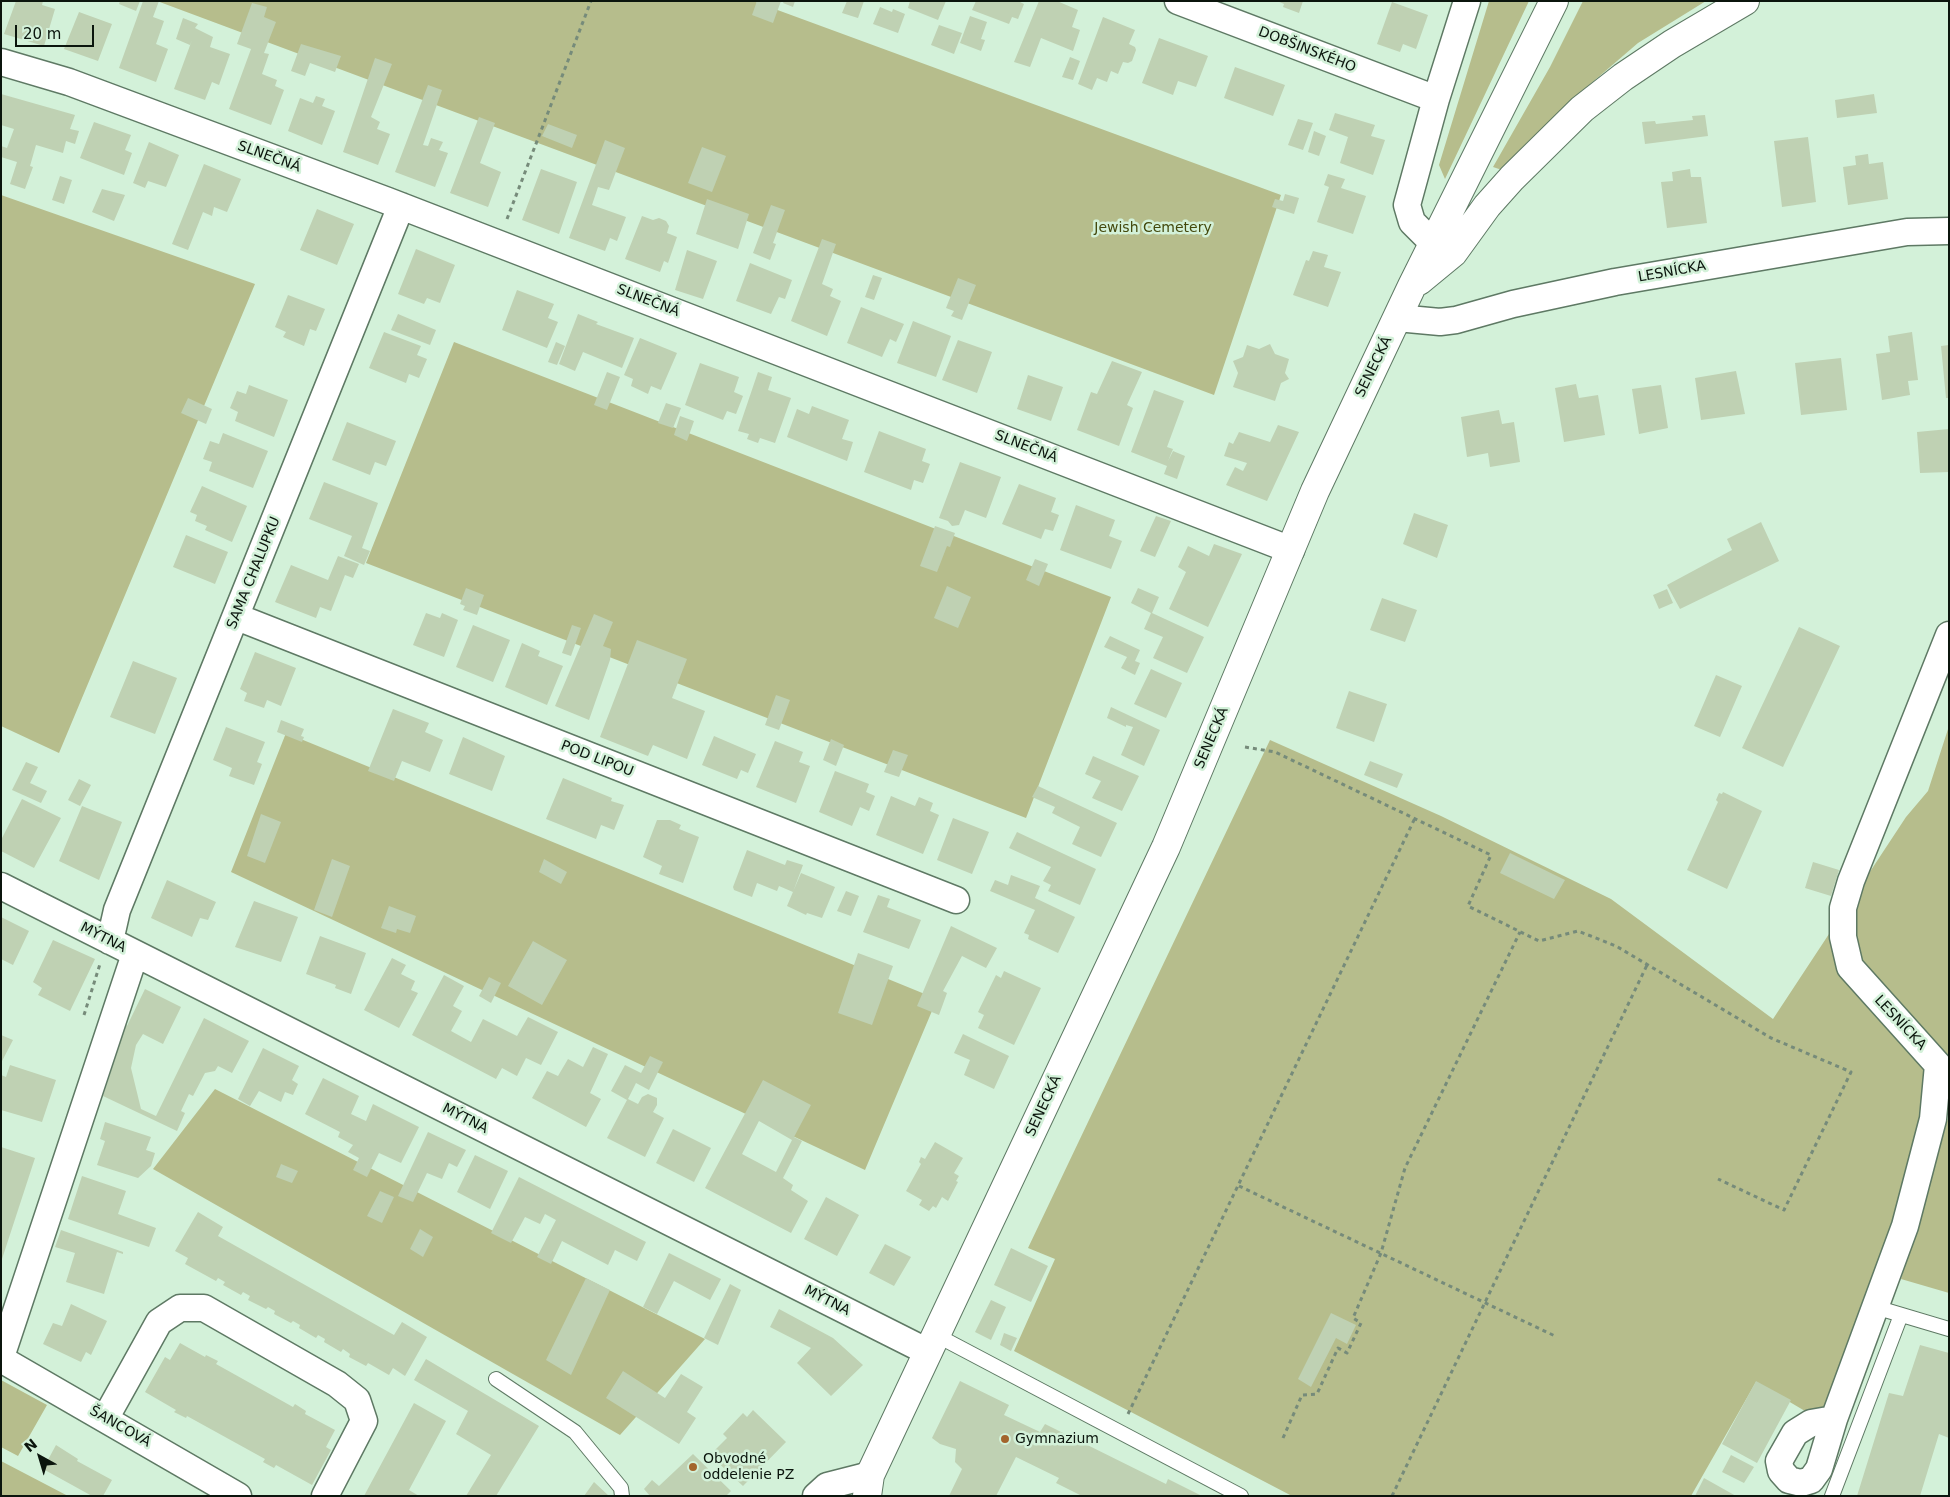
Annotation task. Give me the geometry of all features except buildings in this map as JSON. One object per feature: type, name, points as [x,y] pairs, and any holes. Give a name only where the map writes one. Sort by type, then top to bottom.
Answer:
[{"type":"main road","name":"SENECKÁ","points":[[868,1485],[932,1344],[1166,847],[1315,492],[1412,286],[1554,1]]},
{"type":"main road","points":[[1412,286],[1452,253],[1487,206],[1512,178],[1582,109],[1623,76],[1672,44],[1745,1]]},
{"type":"street","name":"DOBŠINSKÉHO","points":[[1178,1],[1436,99]]},
{"type":"street","points":[[1433,243],[1412,222],[1407,205],[1436,99],[1466,1]]},
{"type":"street","name":"SLNEČNÁ","points":[[1,62],[69,82],[401,206],[1291,550]]},
{"type":"street","name":"SAMA CHALUPKU","points":[[110,941],[118,910],[401,206]]},
{"type":"street","name":"LESNÍCKA","points":[[1397,318],[1440,322],[1456,320],[1513,304],[1615,282],[1907,232],[1949,231]]},
{"type":"street","name":"POD LIPOU","points":[[237,617],[956,900]]},
{"type":"street","name":"LESNÍCKA","points":[[1834,1419],[1905,1226],[1933,1119],[1938,1065],[1850,967],[1843,937],[1843,908],[1851,881],[1949,635]]},
{"type":"street","name":"MÝTNA","points":[[1,886],[135,954],[932,1344]]},
{"type":"street","points":[[1,1358],[135,954]]},
{"type":"street","points":[[105,1419],[159,1322],[180,1308],[204,1308],[338,1384],[357,1400],[364,1421],[325,1496]]},
{"type":"street","name":"ŠANCOVÁ","points":[[1,1358],[238,1496]]},
{"type":"street","points":[[816,1496],[827,1486],[868,1485]]},
{"type":"lane","points":[[1875,1307],[1949,1329]]},
{"type":"lane","points":[[1832,1496],[1901,1315]]},
{"type":"lane","points":[[932,1344],[1241,1496]]},
{"type":"lane","points":[[496,1379],[575,1432],[621,1488],[622,1496]]},
{"type":"path","points":[[507,220],[591,1]]},
{"type":"path","points":[[1245,747],[1275,752],[1416,818],[1491,856],[1468,906],[1539,941],[1578,931],[1616,946],[1648,963],[1771,1038],[1851,1072],[1784,1210],[1718,1179]]},
{"type":"path","points":[[1126,1418],[1416,818]]},
{"type":"path","points":[[1283,1438],[1302,1396],[1317,1394],[1338,1348],[1347,1353],[1361,1323],[1353,1318],[1381,1254],[1405,1168],[1520,932]]},
{"type":"path","points":[[1392,1496],[1648,963]]},
{"type":"path","points":[[1239,1186],[1555,1336]]},
{"type":"green space","name":"Jewish Cemetery","points":[[157,1],[753,1],[1281,195],[1214,395]]},
{"type":"green space","points":[[1489,1],[1529,1],[1445,179],[1439,165]]},
{"type":"green space","points":[[1583,1],[1706,1],[1638,43],[1574,98],[1502,170],[1493,167],[1550,67]]},
{"type":"green space","points":[[1,195],[255,284],[59,753],[1,726]]},
{"type":"green space","points":[[454,342],[1111,597],[1026,818],[366,563]]},
{"type":"green space","points":[[1949,726],[1949,1093],[1926,1087],[1927,1115],[1898,1223],[1832,1403],[1810,1414],[1756,1382],[1691,1496],[1292,1496],[1014,1351],[1055,1259],[1028,1248],[1270,740],[1441,816],[1611,899],[1773,1019],[1906,817],[1928,791]]},
{"type":"green space","points":[[286,733],[937,999],[865,1170],[231,872]]},
{"type":"green space","points":[[215,1089],[705,1339],[620,1435],[153,1169]]},
{"type":"green space","points":[[1949,1115],[1949,1293],[1901,1279]]},
{"type":"green space","points":[[1,1380],[47,1405],[18,1456],[1,1447]]},
{"type":"green space","points":[[1,1461],[68,1496],[1,1496]]},
{"type":"place","name":"Gymnazium","points":[[1005,1439]]},
{"type":"place","name":"Obvodné oddelenie PZ","points":[[693,1467]]}]
